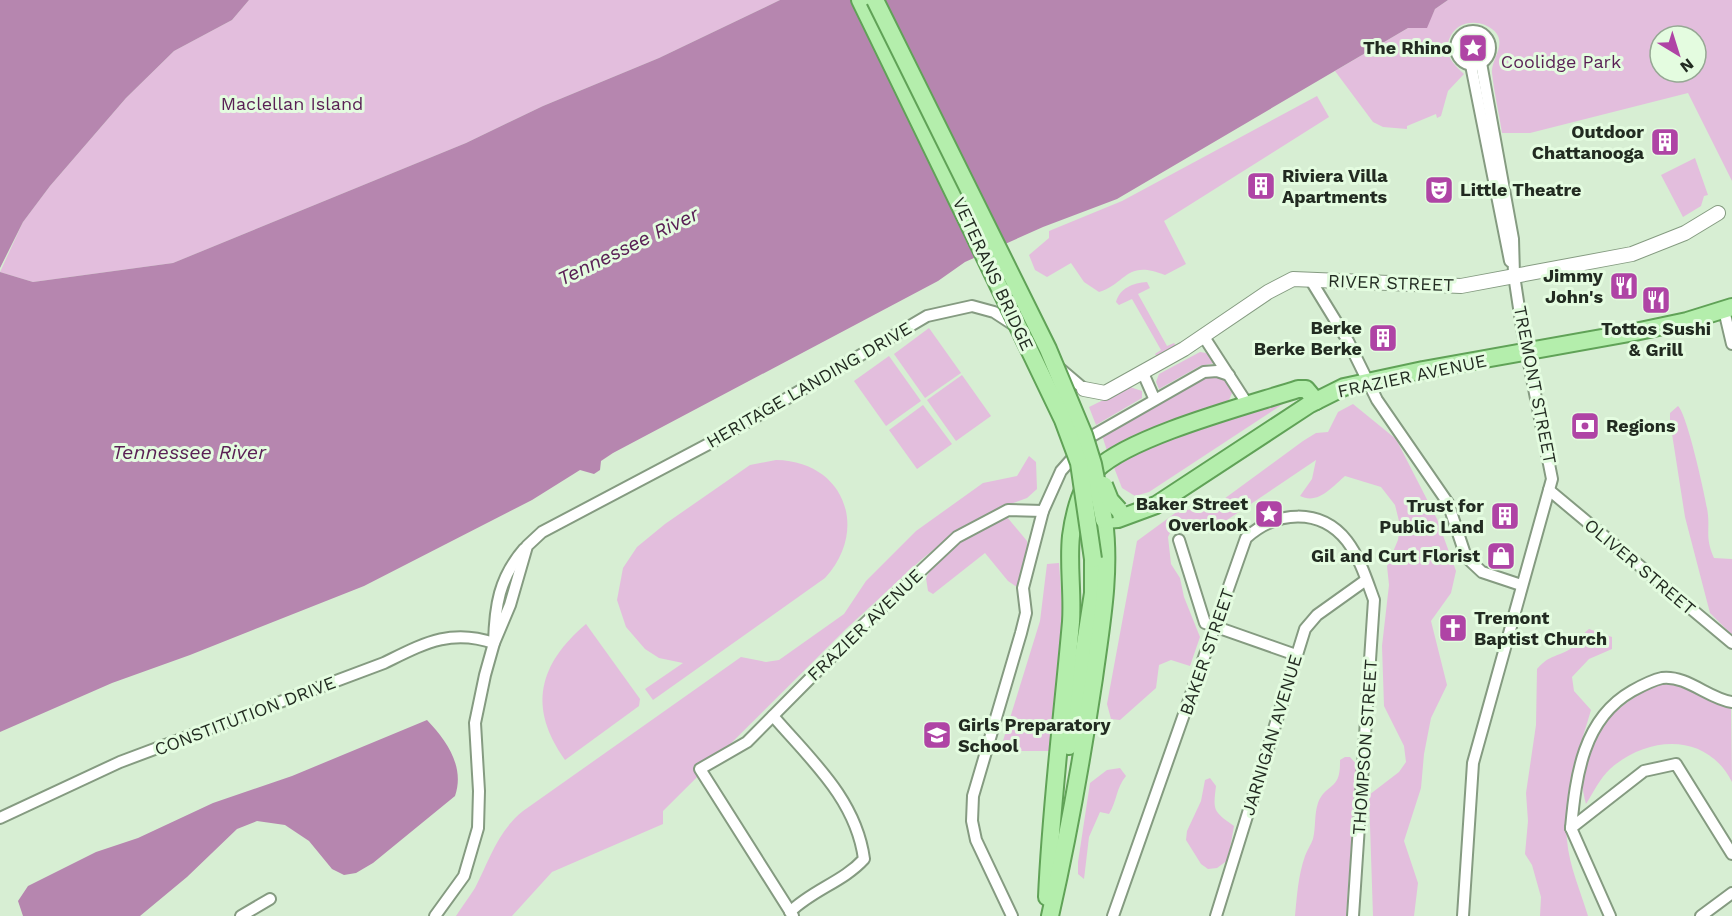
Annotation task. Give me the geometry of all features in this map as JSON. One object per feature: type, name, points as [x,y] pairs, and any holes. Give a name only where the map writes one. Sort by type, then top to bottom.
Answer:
[{"type":"main road","name":"VETERANS BRIDGE","points":[[860,0],[1063,420],[1079,463],[1088,512],[1093,559],[1093,593],[1047,897]]},
{"type":"main road","name":"VETERANS BRIDGE","points":[[875,0],[1048,349],[1084,435],[1093,464],[1104,520],[1106,574],[1101,627],[1069,830],[1050,916]]},
{"type":"main road","name":"FRAZIER AVENUE","points":[[1104,520],[1133,515],[1156,505],[1316,401],[1337,390],[1366,382],[1687,321],[1728,308]]},
{"type":"main road","points":[[1048,349],[1081,415],[1110,500],[1119,510],[1133,511],[1156,505]]},
{"type":"main road","points":[[1045,916],[1052,807],[1073,597],[1071,537],[1082,493],[1096,470],[1124,451],[1298,389],[1306,389],[1316,401]]},
{"type":"main road","points":[[1088,512],[1104,520]]},
{"type":"street","name":"TREMONT STREET","points":[[1463,916],[1473,763],[1549,490],[1551,464],[1527,353],[1514,275],[1504,242],[1476,64]]},
{"type":"street","name":"RIVER STREET","points":[[1084,389],[1105,393],[1143,373],[1204,337],[1281,284],[1293,279],[1461,286],[1642,251],[1685,233],[1718,213]]},
{"type":"street","points":[[1310,279],[1362,366],[1366,382],[1449,503],[1466,557],[1472,566],[1482,572],[1521,585]]},
{"type":"street","name":"HERITAGE LANDING DRIVE","points":[[435,916],[464,876],[478,828],[480,791],[475,723],[494,643],[510,605],[527,546],[542,532],[718,439],[927,316],[952,309],[972,306],[994,312],[1023,331],[1053,363],[1084,389]]},
{"type":"street","points":[[1728,308],[1732,344]]},
{"type":"street","points":[[1204,337],[1248,405]]},
{"type":"street","points":[[1011,916],[976,840],[972,821],[973,796],[1026,613],[1023,588],[1043,511],[1061,471],[1075,452],[1092,436],[1204,372],[1217,371],[1229,375]]},
{"type":"street","points":[[1143,373],[1155,398]]},
{"type":"street","name":"OLIVER STREET","points":[[1549,490],[1732,644]]},
{"type":"street","name":"FRAZIER AVENUE","points":[[791,914],[700,769],[747,742],[861,627],[957,537],[1008,510],[1043,511]]},
{"type":"street","name":"BAKER STREET","points":[[1113,916],[1246,538],[1269,521],[1290,515],[1315,518],[1335,529],[1348,543],[1366,580]]},
{"type":"street","points":[[1179,540],[1205,623],[1296,655]]},
{"type":"street","name":"JARNIGAN AVENUE","points":[[1216,916],[1296,655],[1309,622],[1366,580]]},
{"type":"street","name":"THOMPSON STREET","points":[[1353,916],[1374,615],[1374,600],[1366,580]]},
{"type":"street","name":"CONSTITUTION DRIVE","points":[[0,818],[120,762],[384,663],[415,648],[451,637],[472,636],[494,643]]},
{"type":"street","points":[[1610,916],[1571,828],[1575,786],[1585,747],[1598,722],[1616,700],[1639,687],[1663,678],[1681,681],[1732,702]]},
{"type":"street","points":[[773,716],[834,783],[858,830],[864,859],[850,874],[801,901],[791,914]]},
{"type":"street","points":[[1571,828],[1644,771],[1676,764],[1732,854]]},
{"type":"street","points":[[1701,916],[1732,893]]},
{"type":"street","points":[[241,916],[270,899]]},
{"type":"green space","name":"Maclellan Island","points":[[249,0],[780,0],[659,58],[543,106],[466,143],[173,263],[33,282],[0,272],[23,222],[50,186],[126,98],[174,51],[232,20]]},
{"type":"green space","name":"Coolidge Park","points":[[1448,0],[1732,0],[1732,181],[1688,93],[1530,133],[1502,133],[1492,73],[1499,49],[1498,36],[1494,30],[1479,23],[1462,25],[1450,37],[1447,48],[1449,57],[1464,74],[1448,91],[1441,116],[1437,118],[1436,114],[1407,126],[1407,129],[1383,127],[1373,122],[1335,71],[1408,28],[1426,28],[1435,9]]},
{"type":"green space","points":[[1317,96],[1329,117],[1164,221],[1186,264],[1165,275],[1152,271],[1134,271],[1099,292],[1084,282],[1071,263],[1047,277],[1035,270],[1029,255],[1049,238],[1049,231],[1122,201]]},
{"type":"green space","points":[[1695,158],[1708,195],[1704,196],[1701,206],[1683,217],[1661,175]]},
{"type":"green space","points":[[1147,282],[1150,288],[1138,294],[1167,346],[1174,343],[1177,347],[1158,358],[1155,354],[1161,350],[1132,299],[1119,305],[1116,302],[1128,287]]},
{"type":"green space","points":[[929,328],[961,373],[925,398],[894,354]]},
{"type":"green space","points":[[1200,352],[1206,353],[1215,363],[1200,366],[1159,389],[1156,382],[1159,374]]},
{"type":"green space","points":[[889,356],[921,401],[886,426],[854,381]]},
{"type":"green space","points":[[1215,374],[1228,380],[1233,391],[1228,402],[1108,454],[1102,435],[1207,375]]},
{"type":"green space","points":[[962,375],[991,416],[956,441],[927,400]]},
{"type":"green space","points":[[1130,387],[1142,391],[1142,398],[1096,425],[1089,407]]},
{"type":"green space","points":[[1288,397],[1289,400],[1149,492],[1135,496],[1122,488],[1113,465],[1144,448]]},
{"type":"green space","points":[[1353,404],[1396,439],[1437,519],[1456,571],[1451,593],[1431,621],[1447,685],[1431,718],[1424,754],[1421,788],[1404,841],[1418,883],[1414,916],[1373,916],[1369,795],[1399,772],[1406,762],[1404,746],[1384,706],[1382,646],[1389,585],[1387,566],[1398,540],[1400,525],[1395,505],[1381,487],[1345,476],[1319,497],[1300,496],[1312,479],[1316,460],[1227,520],[1195,524],[1170,533],[1168,537],[1171,564],[1180,578],[1184,597],[1200,637],[1190,666],[1171,660],[1159,665],[1156,688],[1120,720],[1111,719],[1107,704],[1137,541],[1178,511],[1213,507],[1303,441],[1316,433],[1328,432],[1338,412]]},
{"type":"green space","points":[[923,405],[952,444],[917,469],[889,430]]},
{"type":"green space","points":[[1678,406],[1690,437],[1702,486],[1711,550],[1714,558],[1732,559],[1732,635],[1710,613],[1685,517],[1670,421],[1670,413]]},
{"type":"green space","points":[[1029,456],[1036,462],[1037,489],[1027,498],[992,511],[956,532],[922,559],[847,628],[663,811],[663,824],[552,872],[512,916],[456,916],[475,888],[500,837],[523,811],[741,657],[766,662],[779,660],[844,614],[866,581],[916,531],[983,483],[1017,476]]},
{"type":"green space","points":[[776,460],[799,463],[819,472],[833,485],[843,501],[847,519],[846,539],[839,559],[825,578],[653,700],[645,689],[683,663],[659,658],[645,649],[626,627],[617,600],[623,568],[637,547],[665,524],[750,465]]},
{"type":"green space","points":[[1007,517],[1027,541],[1028,555],[1020,589],[1008,581],[985,553],[933,594],[928,591],[926,578],[941,558],[961,541]]},
{"type":"green space","points":[[1059,563],[1063,620],[1051,751],[1019,751],[1002,744],[1040,621],[1047,564]]},
{"type":"green space","points":[[586,624],[640,699],[639,706],[565,760],[553,741],[546,722],[543,704],[544,687],[549,671],[558,655],[570,639]]},
{"type":"green space","points":[[1589,629],[1612,637],[1612,649],[1589,659],[1572,677],[1574,691],[1591,710],[1569,790],[1566,823],[1570,859],[1588,916],[1540,916],[1541,897],[1532,865],[1525,854],[1528,821],[1526,793],[1536,725],[1537,669],[1546,660],[1573,647]]},
{"type":"green space","points":[[1663,682],[1691,690],[1731,709],[1732,782],[1721,766],[1708,754],[1692,747],[1676,744],[1659,745],[1625,758],[1610,769],[1586,804],[1582,783],[1584,763],[1590,745],[1600,729],[1628,702]]},
{"type":"green space","points":[[1350,757],[1357,765],[1346,916],[1295,916],[1301,871],[1313,839],[1318,803],[1321,796],[1336,782],[1340,760]]},
{"type":"green space","points":[[1120,768],[1126,776],[1120,785],[1112,809],[1109,814],[1100,812],[1089,837],[1084,879],[1078,874],[1078,862],[1090,783],[1107,770]]},
{"type":"green space","points":[[1210,778],[1216,786],[1216,810],[1234,826],[1228,860],[1217,868],[1208,869],[1201,864],[1186,840],[1187,831],[1201,801],[1205,780]]},
{"type":"water","points":[[0,0],[249,0],[232,20],[174,51],[126,98],[50,186],[23,222],[0,268]]},
{"type":"water","name":"Tennessee River","points":[[780,0],[1448,0],[1435,9],[1427,28],[1408,28],[1117,199],[1043,227],[965,262],[938,281],[613,453],[601,461],[600,470],[594,474],[580,470],[532,500],[364,586],[190,655],[112,683],[0,732],[0,272],[33,282],[173,263],[466,143],[543,106],[659,58]]},
{"type":"water","points":[[427,720],[447,746],[456,765],[458,775],[455,796],[373,863],[356,873],[344,875],[332,869],[309,841],[285,825],[257,821],[237,829],[187,877],[140,916],[23,916],[18,901],[28,886],[96,852],[138,838],[213,803],[292,776]]},
{"type":"place","name":"The Rhino","points":[[1473,48]]},
{"type":"place","name":"Outdoor Chattanooga","points":[[1665,142]]},
{"type":"place","name":"Riviera Villa Apartments","points":[[1261,186]]},
{"type":"place","name":"Little Theatre","points":[[1439,190]]},
{"type":"place","name":"Jimmy John's","points":[[1624,286]]},
{"type":"place","name":"Tottos Sushi & Grill","points":[[1656,300]]},
{"type":"place","name":"Berke Berke Berke","points":[[1383,338]]},
{"type":"place","name":"Regions","points":[[1585,426]]},
{"type":"place","name":"Baker Street Overlook","points":[[1269,514]]},
{"type":"place","name":"Trust for Public Land","points":[[1505,516]]},
{"type":"place","name":"Gil and Curt Florist","points":[[1501,556]]},
{"type":"place","name":"Tremont Baptist Church","points":[[1453,628]]},
{"type":"place","name":"Girls Preparatory School","points":[[937,735]]}]
